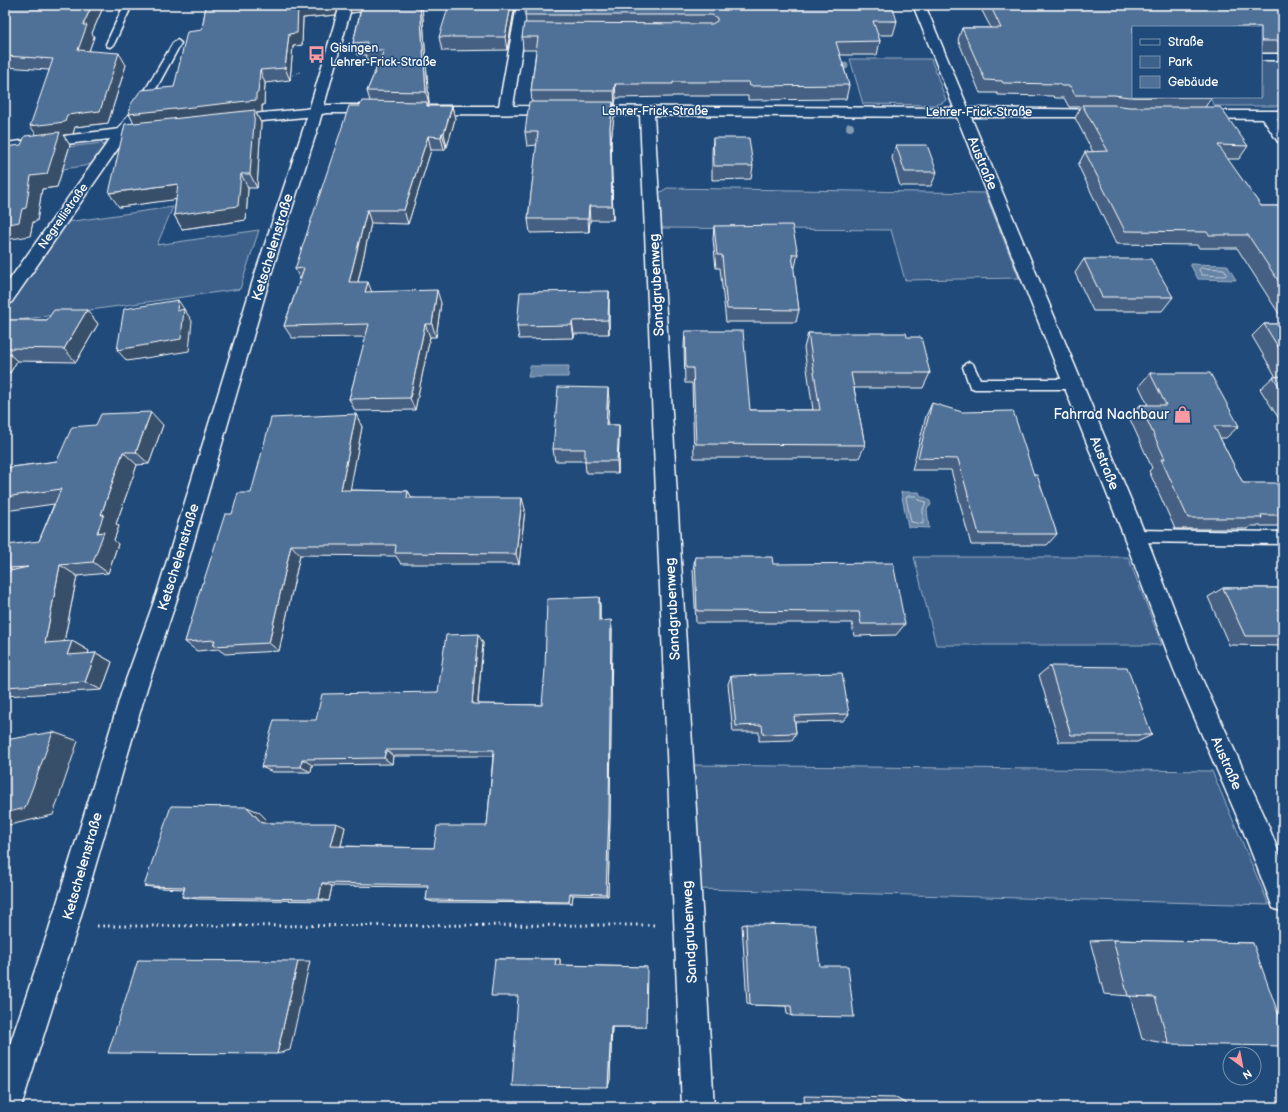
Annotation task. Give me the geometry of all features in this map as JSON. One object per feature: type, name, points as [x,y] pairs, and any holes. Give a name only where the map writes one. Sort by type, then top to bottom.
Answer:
[{"type":"street","name":"Ketschelenstraße","points":[[5,1107],[63,929],[135,688],[168,593],[181,545],[243,345],[263,274],[315,111],[346,5]]},
{"type":"street","points":[[505,110],[522,33],[523,5]]},
{"type":"street","name":"Austraße","points":[[919,5],[1135,536],[1186,670],[1254,825],[1283,898]]},
{"type":"street","points":[[217,122],[327,109],[394,109]]},
{"type":"street","name":"Lehrer-Frick-Straße","points":[[410,109],[1108,113],[1122,115]]},
{"type":"street","name":"Sandgrubenweg","points":[[646,111],[698,1107]]},
{"type":"street","points":[[1181,115],[1283,115]]},
{"type":"street","points":[[1266,115],[1283,138]]},
{"type":"street","points":[[5,147],[165,128]]},
{"type":"street","name":"Negrellistraße","points":[[5,299],[120,133]]},
{"type":"lane","points":[[110,44],[128,5]]},
{"type":"lane","points":[[120,133],[152,87],[177,42]]},
{"type":"lane","points":[[1262,57],[1283,57]]},
{"type":"lane","points":[[969,366],[975,384],[1073,384]]},
{"type":"lane","points":[[1135,536],[1283,538]]},
{"type":"path","points":[[96,926],[688,924]]},
{"type":"green space","points":[[850,59],[931,59],[946,100],[935,105],[863,104]]},
{"type":"green space","points":[[1262,60],[1283,60],[1283,106],[1215,106],[1210,98],[1262,98]]},
{"type":"green space","points":[[102,143],[104,146],[91,164],[43,172],[5,154]]},
{"type":"green space","points":[[667,188],[985,193],[1019,278],[905,280],[891,230],[662,228],[659,193]]},
{"type":"green space","points":[[173,207],[157,245],[259,230],[240,289],[5,322],[5,310],[67,222]]},
{"type":"green space","points":[[914,557],[1128,557],[1162,645],[936,645]]},
{"type":"green space","points":[[693,765],[1212,771],[1269,905],[699,889]]},
{"type":"water","points":[[1190,264],[1227,265],[1236,280],[1198,279]]},
{"type":"water","points":[[530,366],[569,366],[568,377],[528,377]]},
{"type":"water","points":[[901,492],[919,492],[921,497],[927,498],[930,501],[931,505],[927,509],[929,528],[908,527]]},
{"type":"building","points":[[5,5],[92,5],[83,25],[87,25],[78,50],[119,53],[100,111],[67,115],[65,122],[30,126],[53,59],[5,56]]},
{"type":"building","points":[[206,5],[311,5],[298,6],[297,33],[289,34],[285,68],[260,70],[256,100],[129,114],[131,104],[141,90],[174,87],[187,32],[202,30]]},
{"type":"building","points":[[362,5],[420,5],[426,92],[367,91],[384,50],[365,50],[367,42],[353,43]]},
{"type":"building","points":[[449,5],[511,5],[505,37],[439,37]]},
{"type":"building","points":[[526,5],[892,5],[897,21],[873,21],[880,41],[836,42],[849,85],[750,86],[749,82],[673,82],[673,84],[615,84],[614,91],[531,91],[538,37],[522,37],[524,23],[712,24],[717,21],[717,18],[712,15],[525,15]]},
{"type":"building","points":[[990,5],[1283,5],[1283,41],[1262,41],[1262,26],[1132,26],[1132,97],[1114,95],[1075,95],[1070,86],[1061,86],[1059,84],[1003,83],[1002,81],[985,80],[962,28],[1001,28]]},
{"type":"building","points":[[362,101],[427,102],[427,106],[452,106],[444,133],[442,133],[441,137],[428,136],[404,210],[367,210],[349,282],[368,282],[365,292],[437,290],[432,324],[425,324],[410,398],[349,399],[369,324],[284,326],[304,268],[295,269],[349,106],[360,106]]},
{"type":"building","points":[[529,102],[613,102],[610,127],[612,206],[589,206],[588,219],[528,219],[538,132],[525,132]]},
{"type":"building","points":[[1082,105],[1114,105],[1129,107],[1220,107],[1248,146],[1218,145],[1261,206],[1283,206],[1283,288],[1248,235],[1209,235],[1207,232],[1125,231],[1085,152],[1108,151]]},
{"type":"building","points":[[255,110],[250,174],[241,174],[238,206],[174,215],[178,184],[109,193],[125,124]]},
{"type":"building","points":[[60,132],[47,174],[31,176],[26,208],[22,209],[19,222],[5,225],[5,147],[21,145],[25,136]]},
{"type":"building","points":[[713,138],[749,138],[753,166],[714,166]]},
{"type":"building","points":[[896,145],[927,145],[937,172],[905,172]]},
{"type":"building","points":[[792,225],[798,254],[792,254],[799,310],[727,309],[722,255],[717,255],[714,226]]},
{"type":"building","points":[[1084,259],[1151,259],[1173,297],[1102,297]]},
{"type":"building","points":[[609,291],[608,320],[572,321],[572,325],[517,326],[520,292]]},
{"type":"building","points":[[178,300],[177,311],[184,309],[181,339],[117,350],[124,309]]},
{"type":"building","points":[[54,310],[87,310],[64,349],[5,348],[5,320],[47,320]]},
{"type":"building","points":[[1264,324],[1283,324],[1283,355]]},
{"type":"building","points":[[685,331],[743,331],[750,410],[820,410],[808,333],[906,333],[907,337],[921,337],[930,373],[851,373],[865,445],[696,444],[693,368],[686,368]]},
{"type":"building","points":[[1150,373],[1210,373],[1239,426],[1214,426],[1243,483],[1276,483],[1283,495],[1283,515],[1261,515],[1262,518],[1188,518],[1161,459],[1165,459],[1140,405],[1166,405]]},
{"type":"building","points":[[1283,376],[1283,392],[1273,377]]},
{"type":"building","points":[[558,387],[608,388],[606,425],[619,425],[617,461],[585,461],[585,449],[553,449]]},
{"type":"building","points":[[932,403],[962,412],[1013,411],[1034,475],[1037,475],[1057,534],[979,534],[958,459],[918,458]]},
{"type":"building","points":[[151,412],[136,452],[123,452],[101,515],[104,514],[97,533],[104,532],[93,562],[60,565],[45,643],[72,641],[67,655],[96,653],[85,682],[5,687],[5,572],[28,567],[9,568],[7,545],[39,541],[61,489],[5,497],[5,468],[57,461],[72,427],[96,425],[101,414]]},
{"type":"building","points":[[356,414],[341,490],[408,491],[407,498],[522,498],[516,554],[395,553],[396,545],[291,545],[269,643],[213,646],[215,640],[185,642],[202,583],[225,514],[232,514],[238,493],[251,493],[271,418]]},
{"type":"building","points":[[695,557],[772,557],[773,564],[893,563],[905,624],[861,624],[859,612],[697,611]]},
{"type":"building","points":[[1223,588],[1283,588],[1283,636],[1245,636]]},
{"type":"building","points":[[599,597],[599,621],[611,620],[609,813],[606,894],[570,893],[569,902],[426,900],[428,885],[322,883],[319,899],[182,897],[185,887],[144,886],[171,806],[247,807],[262,823],[336,823],[330,846],[434,848],[437,826],[487,826],[494,750],[386,750],[384,758],[302,759],[301,767],[261,767],[274,720],[316,720],[322,694],[438,692],[446,635],[478,634],[472,704],[542,705],[545,669],[547,599]]},
{"type":"building","points":[[1050,666],[1127,667],[1152,735],[1071,735]]},
{"type":"building","points":[[842,673],[849,714],[794,716],[796,733],[763,734],[762,725],[736,726],[731,676]]},
{"type":"building","points":[[53,732],[25,808],[5,813],[5,740]]},
{"type":"building","points":[[746,924],[815,925],[820,966],[848,966],[854,1017],[792,1016],[791,1006],[750,1005]]},
{"type":"building","points":[[1113,940],[1253,943],[1283,1027],[1283,1046],[1169,1044],[1155,997],[1128,996]]},
{"type":"building","points":[[495,959],[556,959],[555,965],[647,967],[646,1027],[611,1027],[608,1087],[512,1086],[518,996],[491,996]]},
{"type":"building","points":[[138,960],[298,961],[277,1054],[108,1053]]},
{"type":"building","points":[[813,1104],[910,1106],[910,1107],[813,1107]]},
{"type":"place","name":"Gisingen Lehrer-Frick-Straße","points":[[317,55]]},
{"type":"place","name":"Fahrrad Nachbaur","points":[[1182,414]]}]
